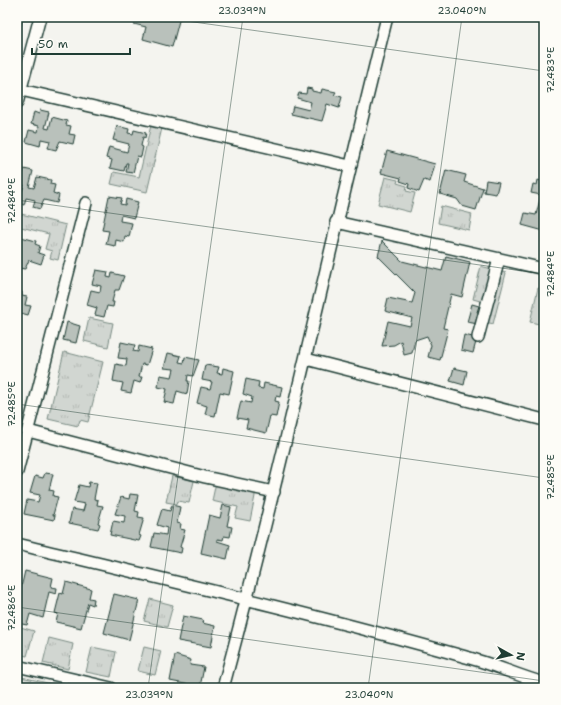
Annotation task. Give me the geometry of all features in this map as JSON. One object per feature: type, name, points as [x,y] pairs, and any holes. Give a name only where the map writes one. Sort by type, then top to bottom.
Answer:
[{"type":"street","points":[[17,103],[40,17]]},
{"type":"street","points":[[224,688],[274,492],[306,359],[336,222],[387,17]]},
{"type":"street","points":[[21,90],[350,166]]},
{"type":"street","points":[[17,472],[86,203]]},
{"type":"street","points":[[336,222],[544,269]]},
{"type":"street","points":[[478,336],[499,259]]},
{"type":"street","points":[[306,359],[544,420]]},
{"type":"street","points":[[28,431],[206,477],[274,492]]},
{"type":"street","points":[[17,544],[247,600],[468,658],[544,683]]},
{"type":"street","points":[[17,666],[111,688]]},
{"type":"green space","points":[[151,125],[162,128],[147,192],[111,184],[114,172],[139,177]]},
{"type":"green space","points":[[385,177],[398,180],[397,183],[407,186],[406,191],[415,193],[410,212],[378,204]]},
{"type":"green space","points":[[441,206],[472,214],[469,230],[438,223]]},
{"type":"green space","points":[[17,213],[66,225],[58,260],[50,258],[52,251],[45,249],[49,234],[17,226]]},
{"type":"green space","points":[[481,266],[506,273],[493,324],[483,321],[487,303],[473,299]]},
{"type":"green space","points":[[538,288],[544,289],[544,325],[530,322]]},
{"type":"green space","points":[[89,318],[113,323],[108,347],[84,341]]},
{"type":"green space","points":[[64,352],[103,362],[88,422],[80,420],[78,426],[48,419]]},
{"type":"green space","points":[[172,476],[194,481],[189,503],[178,501],[177,504],[166,502]]},
{"type":"green space","points":[[216,482],[256,491],[250,521],[235,518],[238,507],[212,501]]},
{"type":"green space","points":[[150,599],[173,605],[167,627],[144,621]]},
{"type":"green space","points":[[17,626],[34,631],[27,656],[17,654]]},
{"type":"green space","points":[[49,638],[73,644],[68,669],[43,663]]},
{"type":"green space","points":[[92,647],[116,652],[111,677],[86,672]]},
{"type":"green space","points":[[144,647],[161,651],[155,675],[138,671]]},
{"type":"green space","points":[[17,676],[70,688],[17,688]]},
{"type":"building","points":[[136,17],[180,17],[172,47],[143,39],[146,27],[134,24]]},
{"type":"building","points":[[307,88],[321,93],[322,89],[336,92],[334,95],[342,97],[339,108],[327,104],[322,121],[291,114],[293,106],[309,110],[311,102],[297,98],[299,93],[306,94]]},
{"type":"building","points":[[40,110],[49,112],[45,128],[49,129],[52,117],[67,121],[66,125],[71,126],[69,134],[75,135],[73,144],[60,141],[56,150],[48,148],[50,141],[41,139],[40,146],[26,142],[29,130],[38,132],[39,126],[31,124],[34,112],[39,114]]},
{"type":"building","points":[[117,126],[129,129],[128,133],[133,134],[134,130],[146,133],[145,138],[143,137],[141,146],[143,147],[141,157],[137,156],[133,173],[126,172],[128,163],[126,163],[124,171],[110,168],[112,160],[106,158],[109,147],[127,152],[129,144],[113,140]]},
{"type":"building","points":[[387,151],[435,164],[430,182],[424,180],[419,192],[408,188],[409,184],[400,181],[401,178],[381,173]]},
{"type":"building","points":[[24,169],[33,171],[29,187],[34,188],[37,177],[51,180],[50,184],[55,185],[53,193],[59,195],[57,203],[44,200],[40,209],[33,207],[35,200],[26,198],[24,205],[17,203],[17,190],[22,191],[24,185],[17,183],[17,178],[19,172],[23,173]]},
{"type":"building","points":[[446,170],[466,175],[464,182],[483,188],[476,210],[462,206],[457,199],[440,194]]},
{"type":"building","points":[[486,180],[499,182],[496,194],[484,192]]},
{"type":"building","points":[[538,180],[544,182],[544,231],[522,225],[525,213],[536,215],[541,195],[531,193],[533,184],[537,185]]},
{"type":"building","points":[[109,196],[122,198],[120,204],[125,205],[126,199],[138,202],[134,218],[121,215],[120,221],[132,223],[129,237],[125,236],[124,242],[116,240],[115,246],[106,244],[109,231],[102,230]]},
{"type":"building","points":[[21,237],[36,241],[35,244],[40,246],[38,253],[44,255],[41,264],[29,260],[25,269],[18,268],[19,261],[17,260],[17,248],[19,249]]},
{"type":"building","points":[[382,241],[402,261],[442,271],[446,256],[470,262],[462,297],[451,294],[443,328],[448,329],[440,360],[428,357],[431,345],[427,336],[415,340],[412,353],[404,355],[401,341],[394,345],[382,346],[388,321],[410,326],[412,318],[385,311],[388,298],[412,303],[415,293],[378,256]]},
{"type":"building","points":[[96,270],[108,272],[107,277],[111,278],[112,273],[124,276],[119,290],[115,290],[112,302],[114,302],[113,307],[107,306],[104,317],[95,315],[97,308],[87,305],[91,290],[100,292],[101,286],[92,284]]},
{"type":"building","points":[[17,291],[22,292],[22,296],[27,297],[25,305],[31,306],[28,315],[17,312]]},
{"type":"building","points":[[472,304],[479,306],[477,312],[480,313],[478,324],[467,322]]},
{"type":"building","points":[[67,322],[80,326],[76,343],[63,340]]},
{"type":"building","points":[[464,335],[477,338],[473,353],[461,350]]},
{"type":"building","points":[[121,342],[135,345],[133,351],[138,352],[139,346],[152,349],[147,365],[142,364],[139,377],[142,377],[140,383],[134,381],[131,393],[121,391],[123,383],[113,381],[116,364],[126,366],[127,359],[118,358]]},
{"type":"building","points":[[168,353],[181,356],[179,362],[184,363],[185,357],[199,360],[193,376],[188,375],[187,381],[189,381],[187,394],[177,391],[174,404],[164,402],[167,389],[158,387],[160,375],[172,377],[174,369],[164,368]]},
{"type":"building","points":[[205,365],[219,367],[217,373],[222,374],[223,368],[234,371],[229,394],[220,392],[215,416],[205,414],[207,406],[197,403],[201,387],[210,389],[212,382],[202,380]]},
{"type":"building","points":[[454,368],[467,371],[464,385],[450,381]]},
{"type":"building","points":[[246,379],[259,382],[258,388],[263,389],[264,383],[282,387],[280,397],[276,396],[275,401],[279,402],[276,417],[270,416],[266,433],[246,428],[248,420],[237,418],[241,401],[251,403],[252,397],[243,394]]},
{"type":"building","points":[[45,473],[53,474],[49,490],[54,491],[53,496],[58,497],[53,515],[55,515],[54,520],[24,514],[27,500],[38,502],[40,495],[30,493],[35,476],[43,478]]},
{"type":"building","points":[[89,482],[97,483],[94,499],[98,500],[97,505],[103,506],[98,523],[100,524],[98,529],[69,523],[72,509],[83,511],[85,504],[74,502],[79,485],[88,487]]},
{"type":"building","points":[[130,494],[138,495],[135,511],[139,512],[138,517],[144,518],[139,535],[141,536],[139,541],[110,535],[113,521],[124,523],[125,516],[115,514],[121,497],[129,499]]},
{"type":"building","points":[[172,505],[180,507],[177,523],[181,524],[180,529],[185,530],[180,547],[182,548],[181,553],[151,547],[154,533],[166,535],[167,528],[157,525],[162,509],[170,511]]},
{"type":"building","points":[[223,505],[231,507],[227,526],[232,527],[230,537],[224,536],[223,540],[217,539],[217,541],[230,545],[227,559],[201,553],[209,515],[220,518]]},
{"type":"building","points":[[25,571],[53,578],[51,587],[57,588],[56,594],[49,592],[43,618],[30,614],[27,625],[17,623],[17,604]]},
{"type":"building","points":[[66,582],[91,589],[89,598],[94,599],[93,605],[88,603],[81,628],[56,622],[58,614],[55,613],[60,593],[63,594]]},
{"type":"building","points":[[114,594],[139,600],[129,640],[104,633]]},
{"type":"building","points":[[183,616],[203,620],[202,623],[215,626],[211,647],[178,641]]},
{"type":"building","points":[[175,655],[191,660],[190,665],[204,667],[200,687],[170,681]]}]
